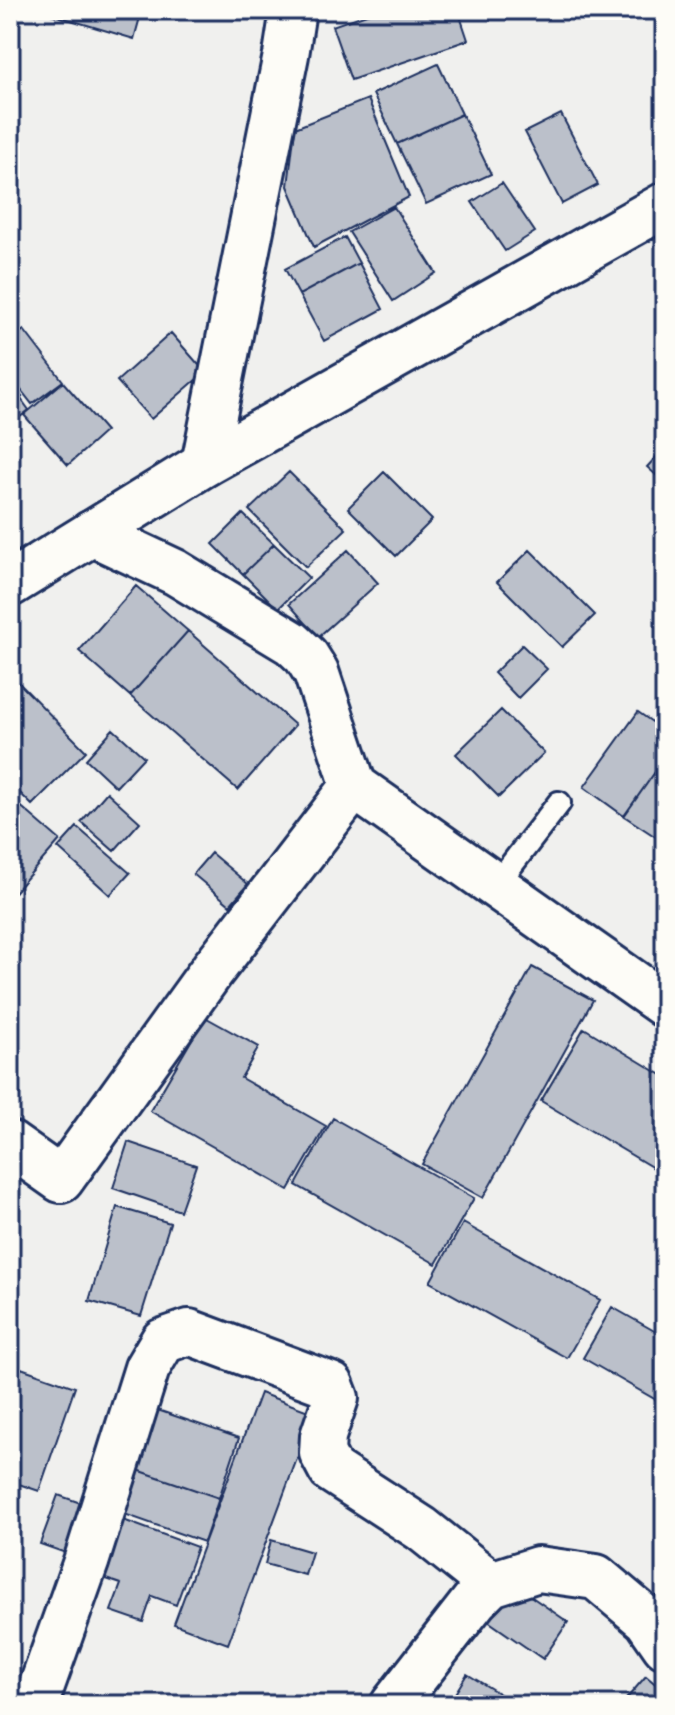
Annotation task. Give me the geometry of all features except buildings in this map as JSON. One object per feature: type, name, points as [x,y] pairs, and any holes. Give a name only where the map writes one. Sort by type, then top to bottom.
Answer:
[{"type":"street","points":[[204,464],[293,10]]},
{"type":"street","points":[[10,584],[204,464],[665,205]]},
{"type":"street","points":[[92,533],[175,572],[292,643],[306,656],[316,672],[354,786],[665,1005]]},
{"type":"street","points":[[10,1144],[61,1180],[213,969],[354,786]]},
{"type":"street","points":[[35,1705],[87,1559],[147,1368],[163,1341],[189,1332],[331,1385],[336,1398],[323,1436],[322,1453],[331,1470],[422,1529],[491,1584]]},
{"type":"street","points":[[393,1705],[491,1584],[538,1569],[596,1577],[647,1620],[665,1646]]},
{"type":"lane","points":[[496,885],[559,803]]}]
